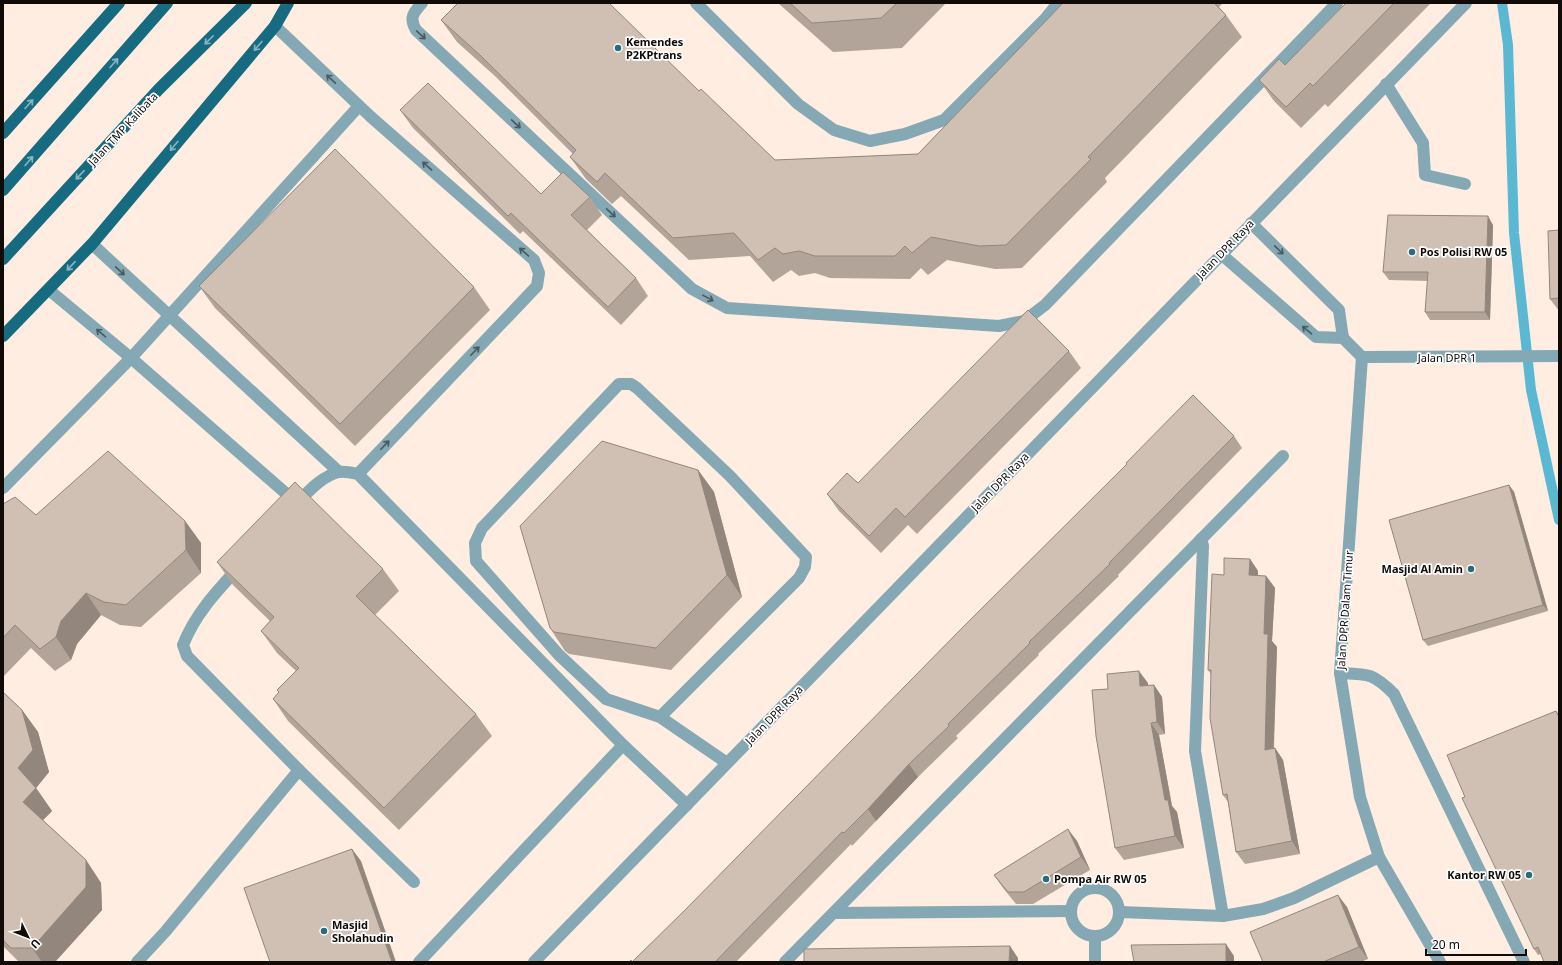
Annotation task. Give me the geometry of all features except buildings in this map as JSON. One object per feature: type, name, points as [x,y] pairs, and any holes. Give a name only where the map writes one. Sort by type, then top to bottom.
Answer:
[{"type":"main road","points":[[3,133],[119,3]]},
{"type":"main road","points":[[3,190],[167,3]]},
{"type":"main road","name":"Jalan TMP Kalibata","points":[[3,259],[159,89],[246,3]]},
{"type":"main road","points":[[3,336],[92,244],[275,26],[288,3]]},
{"type":"street","points":[[422,3],[413,13],[412,22],[416,30],[692,289],[727,308],[999,326],[1024,321],[1045,306],[1337,3]]},
{"type":"street","points":[[696,3],[798,104],[834,130],[870,141],[905,134],[944,120],[1045,19],[1058,3]]},
{"type":"street","name":"Jalan DPR Raya","points":[[534,962],[1463,6]]},
{"type":"street","points":[[275,26],[359,106],[534,260],[540,273],[537,286],[358,474]]},
{"type":"street","points":[[1386,84],[1423,143],[1425,175],[1464,184]]},
{"type":"street","points":[[3,488],[131,358],[359,106]]},
{"type":"street","points":[[1251,223],[1339,310],[1343,338],[1362,357]]},
{"type":"street","points":[[92,244],[339,472]]},
{"type":"street","points":[[1221,254],[1316,337],[1343,338]]},
{"type":"street","points":[[49,290],[131,358],[298,503]]},
{"type":"street","name":"Jalan DPR 1","points":[[1362,357],[1475,358],[1559,356]]},
{"type":"street","name":"Jalan DPR Dalam Timur","points":[[1362,357],[1340,673],[1360,797],[1379,857],[1440,962]]},
{"type":"street","points":[[660,717],[799,578],[806,567],[806,557],[730,476],[648,398],[631,384],[619,384],[482,528],[475,543],[476,561],[558,655],[606,699],[660,717],[727,763]]},
{"type":"street","points":[[785,962],[1283,456]]},
{"type":"street","points":[[287,514],[315,485],[339,472],[358,474],[623,745],[687,805]]},
{"type":"street","points":[[1202,539],[1203,546],[1195,751],[1223,916]]},
{"type":"street","points":[[250,556],[207,602],[189,629],[183,645],[187,656],[298,770],[414,882]]},
{"type":"street","points":[[1340,673],[1370,675],[1383,682],[1394,694],[1524,962]]},
{"type":"street","points":[[419,962],[623,745]]},
{"type":"street","points":[[137,962],[164,932],[298,770]]},
{"type":"street","points":[[1120,912],[1223,916],[1263,909],[1294,898],[1379,857]]},
{"type":"street","points":[[1096,887],[1105,889],[1114,895],[1120,912],[1118,922],[1112,930],[1104,935],[1095,936],[1085,934],[1078,929],[1072,921],[1071,911],[1073,902],[1078,894],[1087,889],[1096,887]]},
{"type":"street","points":[[834,913],[1071,911]]},
{"type":"street","points":[[1095,936],[1095,962]]},
{"type":"waterway","points":[[1502,3],[1508,45],[1514,233],[1531,390],[1559,520]]},
{"type":"place","name":"Kemendes P2KPtrans","points":[[618,48]]},
{"type":"place","name":"Pos Polisi RW 05","points":[[1412,252]]},
{"type":"place","name":"Masjid Al Amin","points":[[1471,569]]},
{"type":"place","name":"Kantor RW 05","points":[[1529,875]]},
{"type":"place","name":"Pompa Air RW 05","points":[[1046,879]]},
{"type":"place","name":"Masjid Sholahudin","points":[[324,931]]}]
